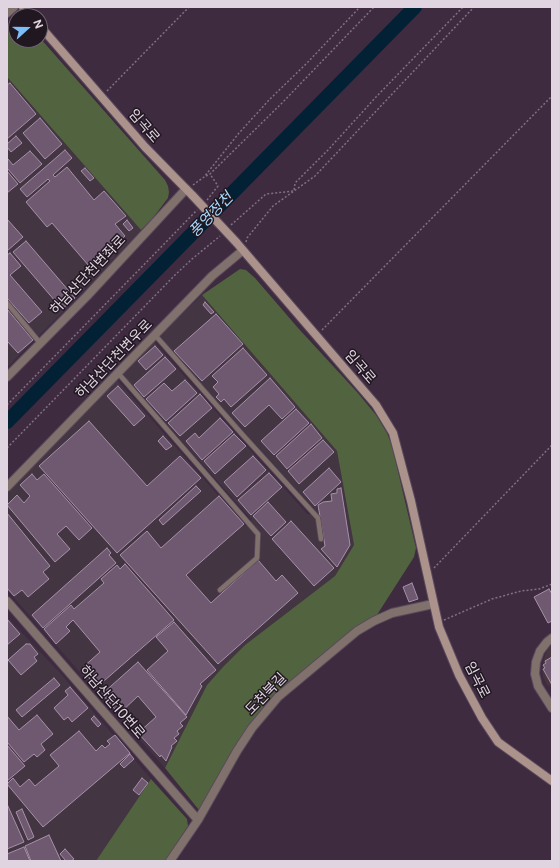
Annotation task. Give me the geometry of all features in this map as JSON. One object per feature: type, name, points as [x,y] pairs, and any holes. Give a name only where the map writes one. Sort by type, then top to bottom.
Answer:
[{"type":"main road","name":"임곡로","points":[[48,35],[145,147],[236,242],[242,251],[376,405],[393,433],[428,574],[433,604],[438,622],[459,675],[482,718],[498,742],[552,781]]},
{"type":"street","points":[[7,13],[14,7]]},
{"type":"street","name":"하남산단천변좌로","points":[[7,377],[87,296],[186,189]]},
{"type":"street","name":"하남산단천변우로","points":[[7,487],[212,276],[242,251]]},
{"type":"street","name":"하남산단10번로","points":[[7,601],[198,820]]},
{"type":"street","name":"도천북길","points":[[170,861],[198,820],[237,751],[252,728],[278,697],[357,631],[392,613],[433,604]]},
{"type":"street","points":[[552,638],[540,651],[536,662],[535,674],[538,686],[549,696],[552,708]]},
{"type":"lane","points":[[7,303],[40,343]]},
{"type":"lane","points":[[155,335],[318,518],[321,539]]},
{"type":"lane","points":[[118,373],[258,534],[257,558],[220,590]]},
{"type":"path","points":[[102,97],[189,7]]},
{"type":"path","points":[[204,177],[239,133],[270,99],[307,63],[360,7]]},
{"type":"path","points":[[186,189],[210,174],[327,57],[374,7]]},
{"type":"path","points":[[294,191],[295,183],[463,7]]},
{"type":"path","points":[[242,251],[247,238],[273,206],[315,176],[474,7]]},
{"type":"path","points":[[316,336],[552,96]]},
{"type":"path","points":[[203,204],[218,186],[210,174]]},
{"type":"path","points":[[230,226],[266,194],[294,191]]},
{"type":"path","points":[[7,405],[198,208]]},
{"type":"path","points":[[7,448],[175,275],[222,234]]},
{"type":"path","points":[[428,574],[552,445]]},
{"type":"path","points":[[438,622],[492,599],[552,584]]},
{"type":"shaded area","points":[[7,77],[141,230],[68,307],[7,367]]},
{"type":"shaded area","points":[[202,295],[337,451],[354,545],[335,576],[245,645],[207,685],[165,768],[7,590],[7,493],[117,380],[245,526],[252,520],[122,374],[154,342],[308,515],[315,510],[158,337]]},
{"type":"shaded area","points":[[7,617],[60,673],[151,779],[96,861],[7,861]]},
{"type":"shaded area","points":[[552,645],[552,687],[547,685],[543,677],[542,668],[545,655],[549,647]]},
{"type":"green space","points":[[7,26],[8,48],[48,47],[165,180],[169,192],[168,198],[152,219],[141,230],[7,77]]},
{"type":"green space","points":[[240,269],[246,270],[255,278],[376,415],[387,433],[392,446],[416,548],[414,557],[375,618],[273,702],[199,810],[165,768],[207,685],[245,645],[335,576],[354,545],[337,451],[202,295]]},
{"type":"green space","points":[[151,779],[187,819],[188,826],[165,861],[96,861]]},
{"type":"building","points":[[10,83],[36,114],[7,139],[7,85]]},
{"type":"building","points":[[40,118],[62,144],[45,159],[23,133]]},
{"type":"building","points":[[16,136],[22,143],[11,152],[7,147],[7,144]]},
{"type":"building","points":[[65,150],[72,158],[53,175],[55,177],[67,167],[94,200],[104,191],[126,216],[115,224],[125,236],[89,266],[52,223],[47,227],[26,202],[50,181],[48,179],[27,197],[20,189]]},
{"type":"building","points":[[30,151],[42,164],[20,183],[7,168],[7,160],[8,159],[13,165]]},
{"type":"building","points":[[85,168],[94,178],[90,181],[81,171]]},
{"type":"building","points":[[7,171],[18,184],[7,193]]},
{"type":"building","points":[[7,219],[23,237],[7,251]]},
{"type":"building","points":[[127,220],[133,228],[129,231],[123,224]]},
{"type":"building","points":[[26,241],[75,298],[62,309],[13,252]]},
{"type":"building","points":[[10,253],[21,266],[10,275],[42,312],[29,323],[7,298],[7,255]]},
{"type":"building","points":[[205,302],[214,312],[211,314],[203,305]]},
{"type":"building","points":[[7,309],[33,340],[18,353],[7,341]]},
{"type":"building","points":[[216,314],[243,344],[202,381],[174,351]]},
{"type":"building","points":[[155,346],[163,355],[146,370],[138,361]]},
{"type":"building","points":[[243,348],[267,375],[231,407],[224,399],[221,402],[216,397],[219,394],[213,387],[218,382],[212,376]]},
{"type":"building","points":[[165,357],[176,369],[144,397],[134,385]]},
{"type":"building","points":[[270,378],[295,407],[282,419],[269,405],[245,427],[232,413]]},
{"type":"building","points":[[185,380],[197,393],[166,421],[146,399],[164,383],[172,391]]},
{"type":"building","points":[[118,386],[145,416],[134,426],[107,396]]},
{"type":"building","points":[[200,394],[212,408],[180,436],[168,423]]},
{"type":"building","points":[[296,409],[309,423],[274,455],[261,441]]},
{"type":"building","points":[[220,418],[233,432],[202,460],[186,441],[195,433],[199,438]]},
{"type":"building","points":[[89,421],[147,486],[180,456],[201,478],[117,553],[39,466]]},
{"type":"building","points":[[311,424],[322,438],[287,469],[276,456]]},
{"type":"building","points":[[234,434],[246,446],[215,474],[204,461]]},
{"type":"building","points":[[163,436],[172,446],[166,450],[158,441]]},
{"type":"building","points":[[323,440],[334,452],[299,484],[288,471]]},
{"type":"building","points":[[253,456],[266,470],[237,497],[224,482]]},
{"type":"building","points":[[329,468],[341,482],[315,506],[303,492]]},
{"type":"building","points":[[269,473],[282,487],[251,515],[238,500]]},
{"type":"building","points":[[32,474],[37,480],[44,474],[92,528],[79,540],[66,526],[57,534],[70,549],[55,562],[7,505],[17,495],[24,503],[30,496],[20,485]]},
{"type":"building","points":[[196,486],[201,491],[163,525],[159,520]]},
{"type":"building","points":[[341,488],[350,545],[337,567],[321,549],[325,546],[318,505],[323,502],[332,501],[331,494],[337,493],[337,489]]},
{"type":"building","points":[[219,496],[244,524],[186,575],[211,603],[258,560],[276,581],[282,575],[298,593],[218,664],[120,555],[147,531],[161,548]]},
{"type":"building","points":[[268,502],[286,522],[271,536],[253,516]]},
{"type":"building","points":[[7,513],[50,566],[43,572],[49,579],[28,597],[22,590],[14,596],[7,588]]},
{"type":"building","points":[[291,521],[334,568],[314,586],[272,539]]},
{"type":"building","points":[[107,548],[111,553],[109,555],[116,563],[43,628],[32,615]]},
{"type":"building","points":[[125,564],[174,620],[97,687],[81,669],[100,652],[73,620],[66,627],[70,631],[56,644],[44,629],[71,605],[74,609],[104,583],[101,579],[117,565],[120,569]]},
{"type":"building","points":[[412,583],[418,599],[409,602],[403,587]]},
{"type":"building","points":[[549,589],[552,594],[552,621],[548,623],[534,597]]},
{"type":"building","points":[[7,619],[20,634],[7,645]]},
{"type":"building","points":[[174,622],[216,670],[200,684],[202,686],[186,715],[147,670],[168,651],[156,637]]},
{"type":"building","points":[[26,644],[30,644],[38,654],[34,657],[37,661],[21,675],[8,660]]},
{"type":"building","points":[[552,657],[552,685],[543,669],[545,668],[543,665],[546,663],[545,661]]},
{"type":"building","points":[[138,662],[187,717],[180,723],[183,726],[177,731],[179,734],[174,738],[177,741],[171,746],[172,747],[166,761],[161,755],[160,757],[138,733],[156,717],[138,696],[119,714],[102,694]]},
{"type":"building","points":[[54,678],[60,685],[22,717],[16,710]]},
{"type":"building","points":[[70,687],[88,708],[72,722],[68,717],[64,720],[54,708],[68,695],[65,691]]},
{"type":"building","points":[[37,715],[53,734],[41,744],[45,750],[37,757],[34,754],[24,762],[7,742],[7,716],[19,730]]},
{"type":"building","points":[[94,716],[101,724],[98,727],[91,719]]},
{"type":"building","points":[[79,731],[96,751],[102,745],[105,748],[110,744],[107,741],[115,735],[130,753],[43,827],[7,784],[13,778],[20,787],[29,779],[35,786],[59,766],[50,755]]},
{"type":"building","points":[[7,745],[25,766],[7,781]]},
{"type":"building","points":[[130,754],[134,759],[124,768],[120,764]]},
{"type":"building","points":[[142,778],[148,783],[139,795],[133,790]]},
{"type":"building","points":[[7,804],[24,842],[7,849]]},
{"type":"building","points":[[22,809],[34,837],[28,840],[16,812]]},
{"type":"building","points":[[49,835],[61,861],[31,861],[25,846]]},
{"type":"building","points":[[24,847],[30,861],[7,861],[7,854]]},
{"type":"building","points":[[65,849],[74,859],[71,861],[66,861],[60,854]]},
{"type":"waterway","name":"풍영정천","points":[[7,422],[415,7]]}]
